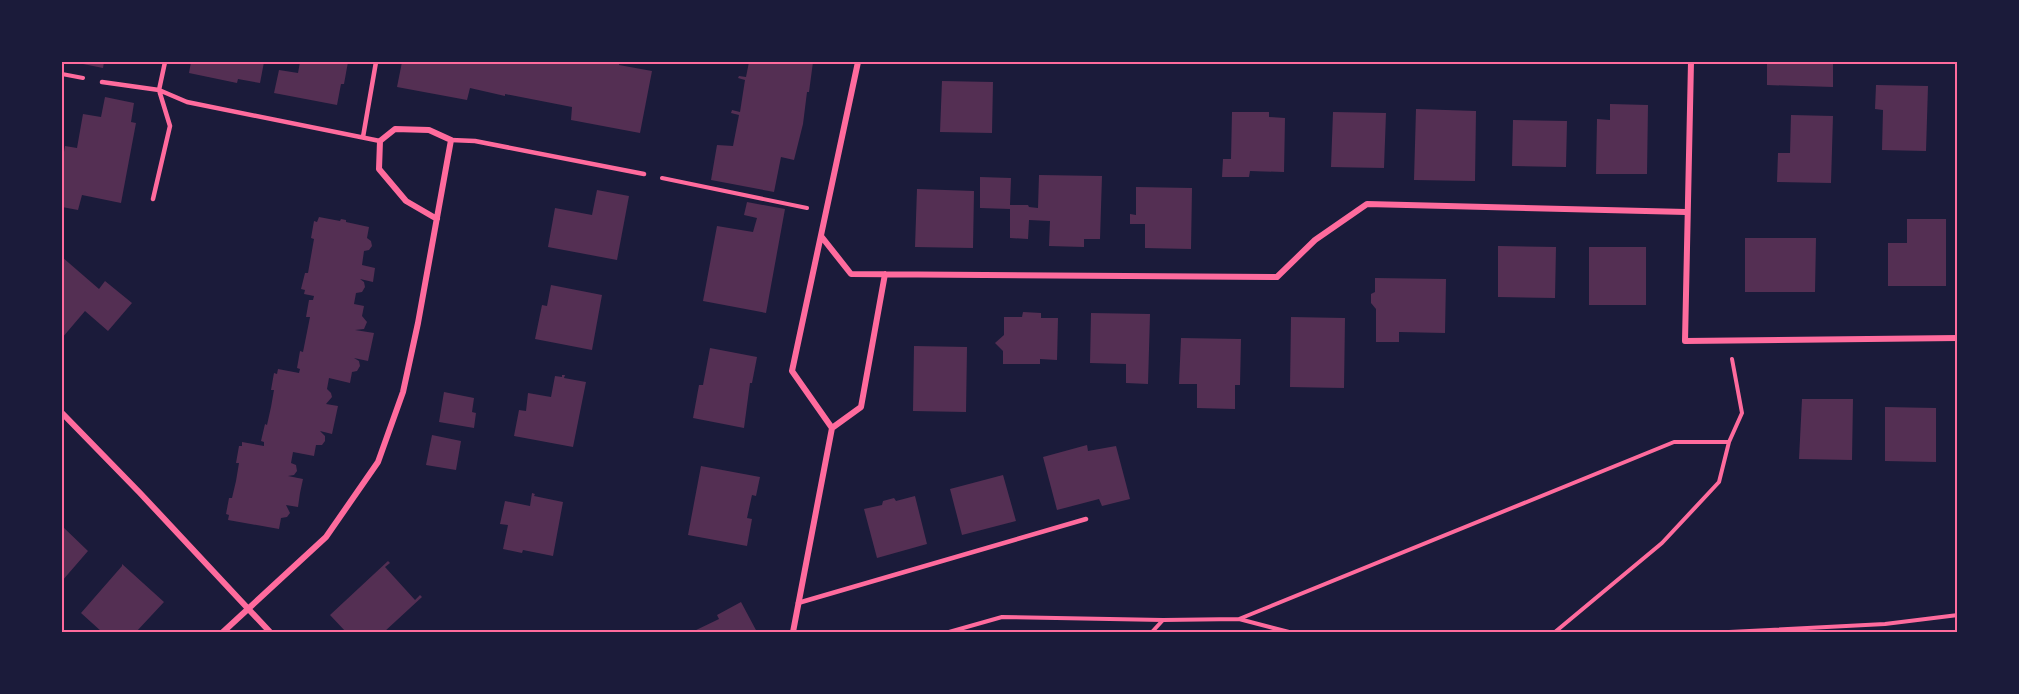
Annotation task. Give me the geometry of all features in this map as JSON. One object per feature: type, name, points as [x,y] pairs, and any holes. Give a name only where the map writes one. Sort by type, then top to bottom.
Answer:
[{"type":"street","points":[[832,428],[792,371],[858,62]]},
{"type":"street","points":[[1691,62],[1685,341],[1958,338]]},
{"type":"street","points":[[224,633],[326,537],[378,462],[403,392],[418,323],[437,219],[450,140],[429,130],[395,129],[380,141],[379,169],[406,201],[437,219]]},
{"type":"street","points":[[821,236],[851,274],[1277,277],[1315,240],[1367,204],[1686,212]]},
{"type":"street","points":[[794,633],[832,428],[861,407],[885,274]]},
{"type":"street","points":[[62,413],[270,633]]},
{"type":"lane","points":[[153,199],[170,126],[159,90],[165,62]]},
{"type":"lane","points":[[363,137],[376,62]]},
{"type":"lane","points":[[102,82],[159,90],[187,102],[380,141]]},
{"type":"lane","points":[[450,140],[475,141],[644,174]]},
{"type":"lane","points":[[798,603],[1086,519]]},
{"type":"path","points":[[644,174],[827,212]]},
{"type":"path","points":[[1555,633],[1662,543],[1719,482],[1729,442],[1742,413],[1728,339]]},
{"type":"path","points":[[1239,619],[1674,442],[1729,442]]},
{"type":"path","points":[[1729,633],[1886,624],[1958,615]]},
{"type":"path","points":[[949,633],[1002,617],[1239,619],[1289,633]]},
{"type":"path","points":[[1152,633],[1163,620]]},
{"type":"building","points":[[73,62],[104,62],[103,68]]},
{"type":"building","points":[[191,62],[264,62],[260,83],[238,79],[237,83],[189,73]]},
{"type":"building","points":[[300,62],[348,62],[337,105],[274,93],[279,70],[298,73]]},
{"type":"building","points":[[402,62],[602,62],[616,64],[619,62],[619,65],[652,71],[640,133],[571,120],[572,107],[505,94],[505,96],[470,88],[467,100],[397,87]]},
{"type":"building","points":[[749,62],[813,62],[803,124],[794,160],[781,157],[774,192],[711,180],[717,145],[733,146],[739,115],[731,113],[732,110],[740,112],[745,80],[738,78],[739,76],[746,77]]},
{"type":"building","points":[[1767,62],[1833,62],[1833,87],[1767,85]]},
{"type":"building","points":[[942,81],[993,82],[992,133],[940,132]]},
{"type":"building","points":[[1876,85],[1928,86],[1926,151],[1882,150],[1883,110],[1875,109]]},
{"type":"building","points":[[105,97],[134,103],[131,122],[136,123],[121,203],[82,195],[78,210],[62,207],[62,164],[65,146],[77,148],[83,114],[101,117]]},
{"type":"building","points":[[1610,104],[1648,105],[1647,174],[1596,174],[1597,119],[1610,120]]},
{"type":"building","points":[[1416,109],[1476,111],[1475,181],[1414,180]]},
{"type":"building","points":[[1232,112],[1269,112],[1269,117],[1285,118],[1284,172],[1250,171],[1249,177],[1222,177],[1223,159],[1231,159]]},
{"type":"building","points":[[1333,112],[1386,113],[1384,168],[1331,167]]},
{"type":"building","points":[[1791,115],[1833,116],[1831,183],[1777,182],[1778,153],[1790,153]]},
{"type":"building","points":[[1513,120],[1567,121],[1566,167],[1512,166]]},
{"type":"building","points":[[1039,175],[1102,176],[1100,239],[1084,239],[1084,247],[1049,246],[1050,221],[1029,220],[1028,239],[1010,238],[1010,209],[980,208],[980,177],[1011,178],[1010,205],[1028,205],[1038,208]]},
{"type":"building","points":[[1136,187],[1192,188],[1191,249],[1145,248],[1145,224],[1130,224],[1130,214],[1136,215]]},
{"type":"building","points":[[917,189],[974,191],[973,248],[915,247]]},
{"type":"building","points":[[597,190],[629,196],[617,260],[548,247],[555,208],[592,215]]},
{"type":"building","points":[[747,202],[785,209],[766,313],[703,301],[717,226],[753,232],[757,218],[744,215]]},
{"type":"building","points":[[319,217],[346,220],[346,222],[369,227],[367,238],[371,241],[372,246],[369,250],[364,251],[362,265],[375,268],[373,282],[360,279],[364,282],[365,287],[362,292],[356,293],[354,304],[364,306],[362,316],[367,322],[364,329],[355,330],[374,333],[368,361],[354,358],[359,361],[360,366],[357,371],[352,372],[350,383],[329,378],[327,389],[332,397],[326,404],[338,406],[332,434],[320,431],[325,436],[325,441],[322,445],[316,445],[314,456],[293,452],[291,463],[296,465],[297,471],[294,475],[288,476],[303,479],[298,507],[286,505],[290,513],[287,517],[281,518],[279,529],[228,520],[229,515],[226,514],[236,481],[239,446],[242,446],[242,442],[264,446],[264,442],[261,441],[271,407],[274,373],[277,374],[278,369],[299,373],[300,369],[297,368],[300,351],[303,352],[310,317],[306,317],[309,300],[313,300],[314,296],[304,294],[305,290],[301,289],[305,273],[308,273],[314,239],[311,238],[314,221],[317,222]]},
{"type":"building","points":[[1907,219],[1946,219],[1946,286],[1888,286],[1888,243],[1907,243]]},
{"type":"building","points":[[1745,238],[1816,238],[1815,292],[1745,292]]},
{"type":"building","points":[[1498,246],[1556,247],[1555,298],[1498,297]]},
{"type":"building","points":[[1589,247],[1646,247],[1646,305],[1589,305]]},
{"type":"building","points":[[62,257],[99,289],[105,281],[132,303],[108,331],[85,311],[62,338]]},
{"type":"building","points":[[1375,278],[1446,279],[1445,333],[1399,332],[1399,342],[1376,342],[1376,309],[1371,303],[1371,294],[1375,292]]},
{"type":"building","points":[[551,285],[602,295],[592,350],[535,339],[542,305],[547,306]]},
{"type":"building","points":[[1023,312],[1041,313],[1041,318],[1058,318],[1057,360],[1040,359],[1040,364],[1003,364],[1003,351],[995,343],[1004,335],[1004,317],[1022,317]]},
{"type":"building","points":[[1091,313],[1150,314],[1148,384],[1126,383],[1126,364],[1090,363]]},
{"type":"building","points":[[1291,317],[1345,318],[1344,388],[1290,387]]},
{"type":"building","points":[[1181,338],[1241,339],[1240,385],[1235,385],[1235,409],[1197,408],[1197,384],[1179,384]]},
{"type":"building","points":[[914,346],[967,347],[966,412],[913,411]]},
{"type":"building","points":[[710,348],[757,357],[752,383],[750,383],[744,428],[693,418],[699,385],[703,385]]},
{"type":"building","points":[[565,375],[564,378],[586,382],[573,447],[514,436],[519,410],[526,411],[528,393],[551,397],[555,376],[562,377]]},
{"type":"building","points":[[444,392],[474,398],[472,412],[476,413],[474,428],[439,422]]},
{"type":"building","points":[[1802,399],[1853,399],[1852,460],[1799,459]]},
{"type":"building","points":[[1885,407],[1936,408],[1936,462],[1885,461]]},
{"type":"building","points":[[432,435],[461,441],[456,470],[426,465]]},
{"type":"building","points":[[1087,445],[1088,451],[1116,446],[1130,499],[1102,506],[1099,499],[1057,510],[1043,457]]},
{"type":"building","points":[[701,466],[760,477],[756,496],[752,495],[747,518],[752,519],[747,546],[688,535]]},
{"type":"building","points":[[1003,475],[1016,521],[962,535],[950,489]]},
{"type":"building","points":[[532,493],[535,494],[534,496],[563,502],[553,556],[503,549],[508,525],[500,524],[505,501],[530,506]]},
{"type":"building","points":[[915,496],[927,544],[877,558],[864,509],[882,505],[883,501],[894,498],[896,501]]},
{"type":"building","points":[[62,526],[88,551],[62,581]]},
{"type":"building","points":[[388,561],[390,563],[385,567],[415,600],[420,595],[422,597],[384,632],[346,632],[330,615]]},
{"type":"building","points":[[122,564],[164,602],[136,632],[102,632],[81,613]]},
{"type":"building","points":[[741,602],[757,632],[692,632],[719,619],[717,615]]}]
